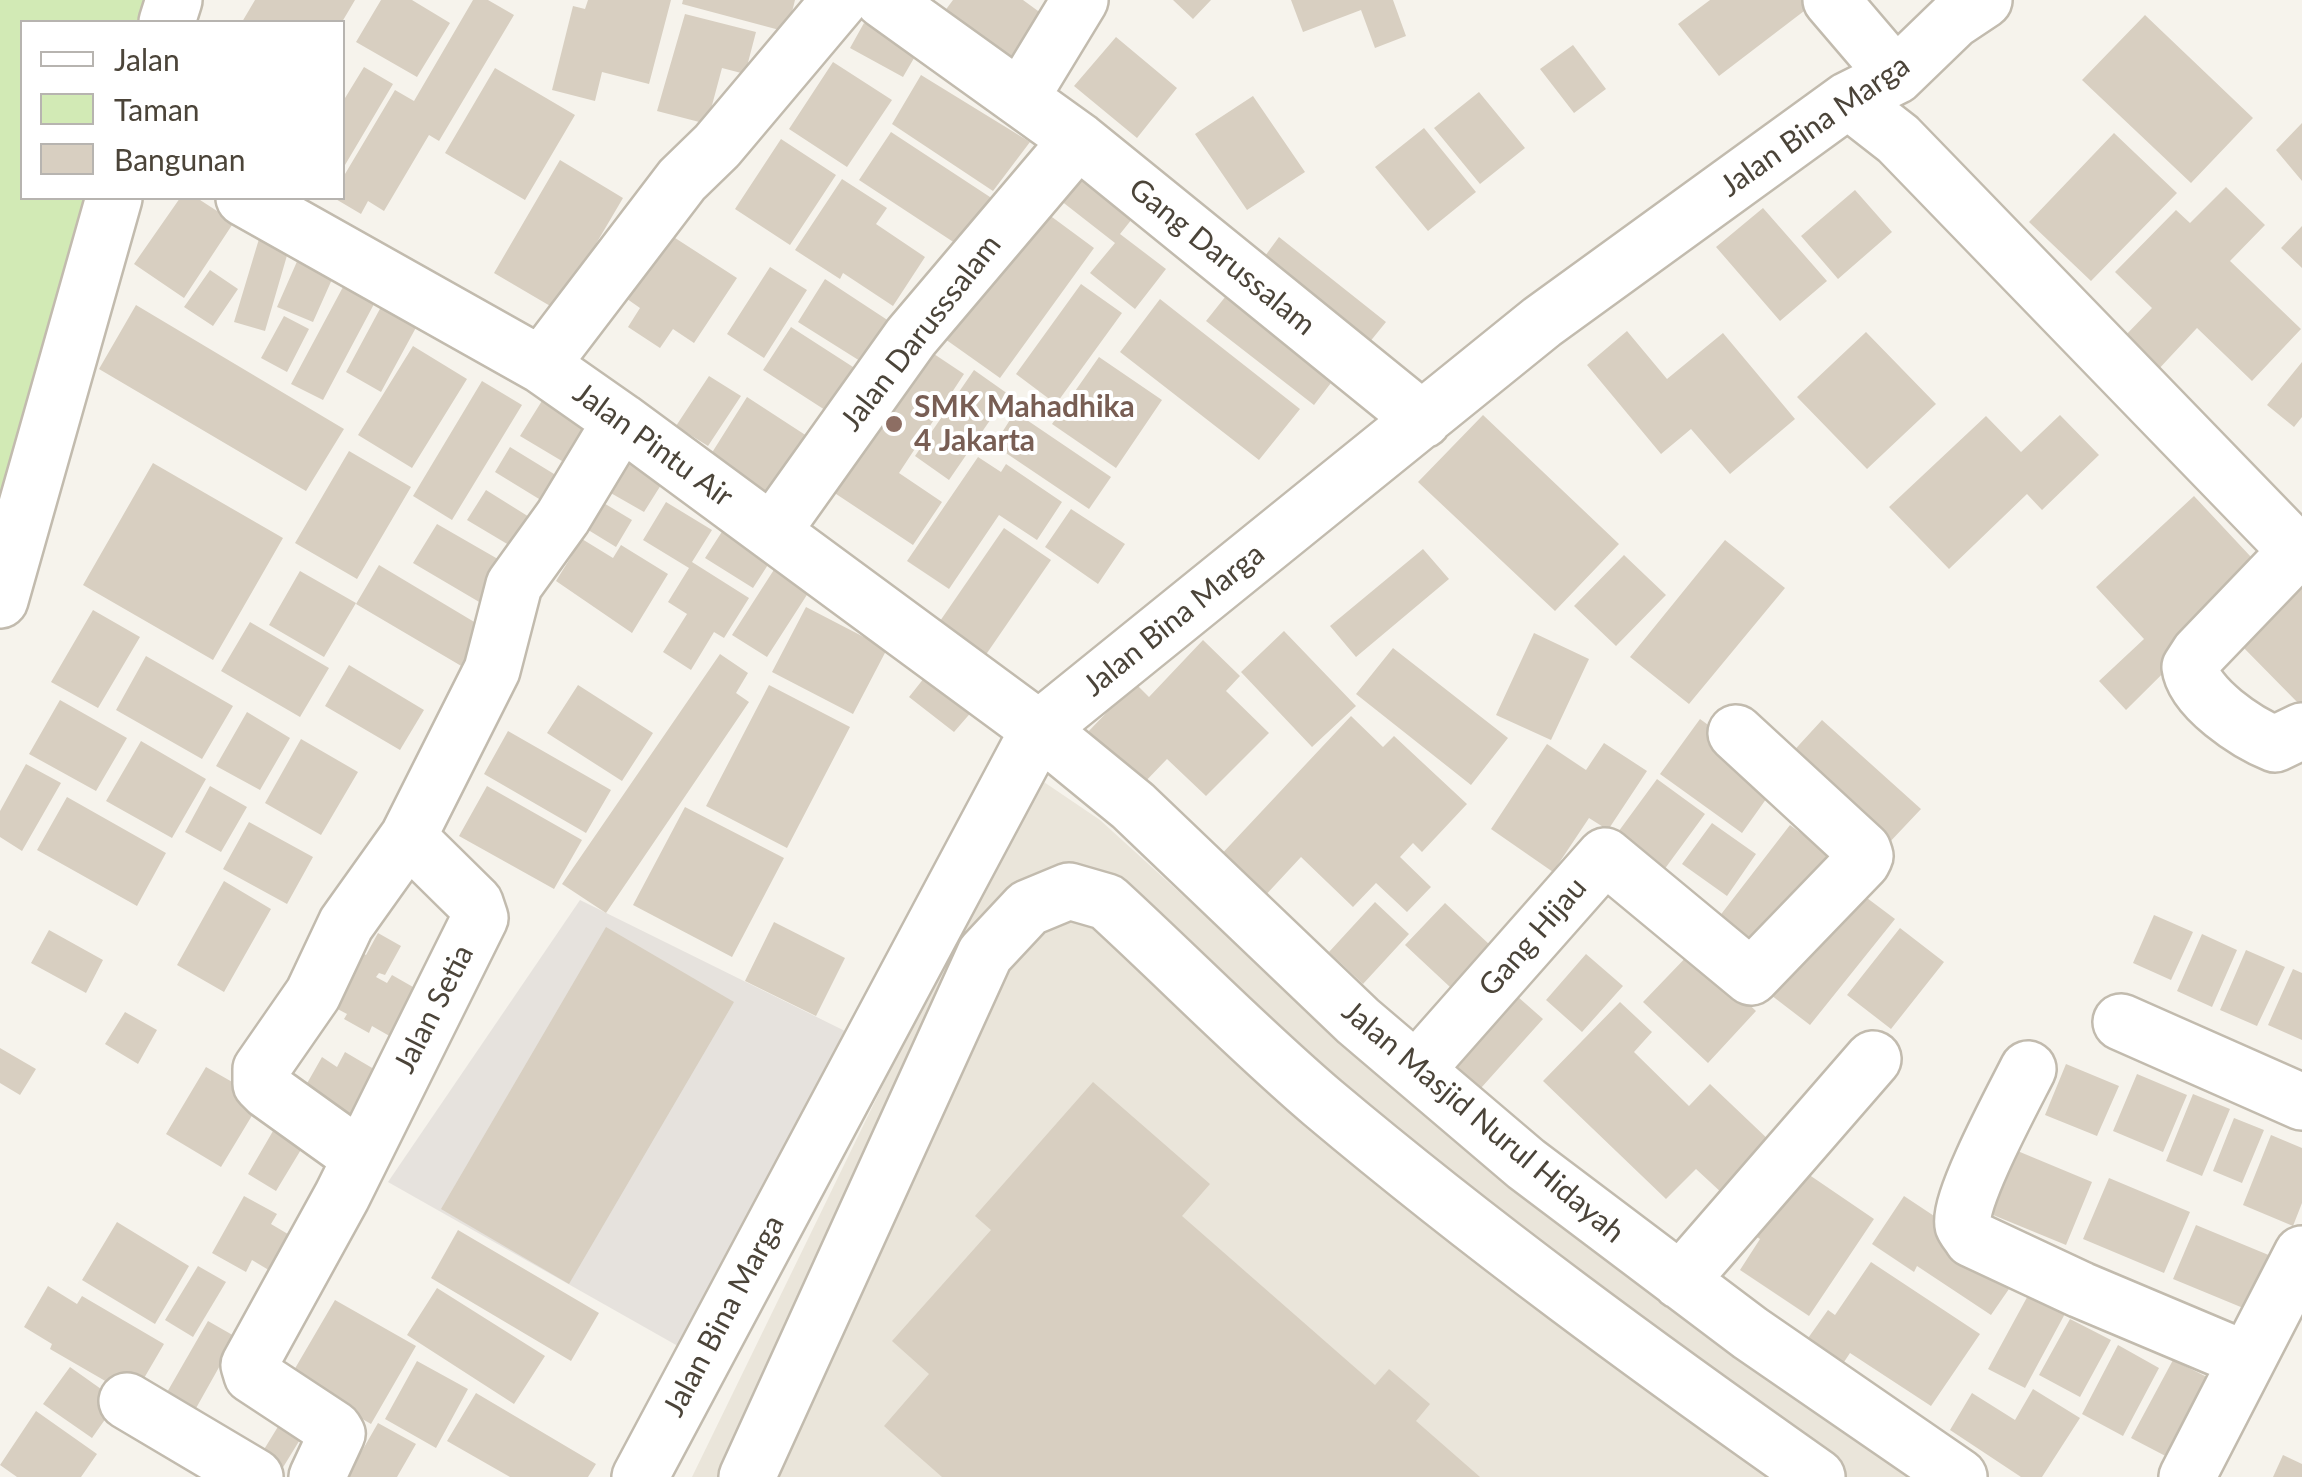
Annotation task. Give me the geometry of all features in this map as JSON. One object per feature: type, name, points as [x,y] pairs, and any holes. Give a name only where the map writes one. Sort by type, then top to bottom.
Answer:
[{"type":"street","points":[[541,365],[682,180],[717,146],[840,0]]},
{"type":"street","name":"Gang Darussalam","points":[[884,0],[1078,140],[1422,420]]},
{"type":"street","points":[[1020,97],[1080,0]]},
{"type":"street","points":[[1830,0],[1896,76]]},
{"type":"street","name":"Jalan Bina Marga","points":[[640,1477],[1038,730],[1542,322],[1848,100],[1896,76],[1954,20],[1984,0]]},
{"type":"street","points":[[1848,100],[1898,140],[2300,553],[2199,652],[2190,667],[2192,682],[2248,734],[2275,744],[2302,730]]},
{"type":"street","name":"Jalan Darusssalam","points":[[772,532],[911,337],[1078,140]]},
{"type":"street","points":[[0,600],[113,200]]},
{"type":"street","name":"Jalan Pintu Air","points":[[248,200],[541,365],[1038,730]]},
{"type":"street","points":[[360,1156],[268,1091],[262,1084],[261,1069],[313,994],[346,924],[408,838],[492,670],[514,585],[563,517],[621,421]]},
{"type":"street","name":"Jalan Masjid Nurul Hidayah","points":[[1038,730],[1133,806],[1358,1021],[1526,1164],[1750,1334],[1959,1477]]},
{"type":"street","name":"Gang Hijau","points":[[1416,1070],[1604,856],[1751,976],[1865,856],[1736,733]]},
{"type":"street","name":"Jalan Setia","points":[[317,1477],[337,1434],[260,1382],[249,1365],[342,1196],[480,918],[475,903],[408,838]]},
{"type":"street","points":[[746,1477],[984,954],[1028,908],[1068,891],[1107,902],[1320,1100],[1479,1230],[1690,1388],[1817,1477]]},
{"type":"street","points":[[2121,1022],[2302,1102]]},
{"type":"street","points":[[1680,1282],[1874,1059]]},
{"type":"street","points":[[2028,1069],[1964,1207],[1963,1224],[1972,1239],[2247,1360]]},
{"type":"street","points":[[2186,1477],[2302,1254]]},
{"type":"street","points":[[127,1401],[232,1472]]},
{"type":"shaded area","points":[[1038,778],[1100,820],[1345,1043],[1925,1477],[692,1477]]},
{"type":"shaded area","points":[[580,900],[849,1033],[692,1354],[388,1182]]},
{"type":"green space","points":[[0,0],[174,0],[168,20],[20,20],[20,200],[112,200],[0,585]]},
{"type":"building","points":[[255,0],[355,0],[343,20],[243,20]]},
{"type":"building","points":[[381,0],[412,0],[450,23],[417,77],[356,42]]},
{"type":"building","points":[[473,0],[488,0],[514,15],[439,141],[429,135],[384,211],[368,201],[361,214],[337,200],[345,200],[345,174],[395,90],[414,101]]},
{"type":"building","points":[[588,0],[671,0],[649,84],[602,72],[595,101],[552,90],[573,6],[585,9]]},
{"type":"building","points":[[683,0],[795,0],[787,32],[682,4]]},
{"type":"building","points":[[953,0],[1023,0],[1049,19],[1006,77],[935,24]]},
{"type":"building","points":[[1173,0],[1211,0],[1193,19]]},
{"type":"building","points":[[1291,0],[1393,0],[1406,36],[1375,48],[1361,10],[1303,32]]},
{"type":"building","points":[[1710,0],[1801,0],[1808,8],[1719,76],[1678,24]]},
{"type":"building","points":[[685,14],[756,32],[745,74],[722,68],[707,124],[657,111]]},
{"type":"building","points":[[2145,15],[2253,118],[2191,183],[2082,80]]},
{"type":"building","points":[[864,23],[917,53],[903,77],[850,48]]},
{"type":"building","points":[[1116,37],[1177,88],[1137,138],[1074,86]]},
{"type":"building","points":[[1573,45],[1606,89],[1574,113],[1540,69]]},
{"type":"building","points":[[833,62],[892,100],[847,167],[789,129]]},
{"type":"building","points":[[364,67],[393,84],[345,165],[345,98]]},
{"type":"building","points":[[495,68],[575,115],[525,200],[445,153]]},
{"type":"building","points":[[921,75],[1030,142],[993,191],[892,124]]},
{"type":"building","points":[[1479,92],[1525,148],[1480,184],[1434,128]]},
{"type":"building","points":[[1253,96],[1305,172],[1247,210],[1195,134]]},
{"type":"building","points":[[2302,123],[2302,181],[2276,150]]},
{"type":"building","points":[[1424,128],[1476,192],[1428,231],[1375,167]]},
{"type":"building","points":[[891,132],[993,199],[961,247],[859,180]]},
{"type":"building","points":[[2114,133],[2177,193],[2091,281],[2029,222]]},
{"type":"building","points":[[781,139],[836,175],[790,245],[735,209]]},
{"type":"building","points":[[560,160],[623,198],[557,310],[494,273]]},
{"type":"building","points":[[1076,160],[1140,209],[1120,234],[1166,269],[1135,309],[1090,273],[1115,243],[1051,193]]},
{"type":"building","points":[[842,179],[887,208],[876,224],[925,257],[893,306],[843,273],[840,279],[795,250]]},
{"type":"building","points":[[2226,187],[2265,225],[2230,261],[2301,329],[2252,381],[2197,328],[2156,372],[2122,339],[2152,308],[2115,272],[2176,210],[2190,223]]},
{"type":"building","points":[[1855,190],[1892,232],[1838,279],[1801,236]]},
{"type":"building","points":[[179,200],[200,200],[234,222],[184,298],[134,264]]},
{"type":"building","points":[[1033,203],[1094,248],[1000,378],[938,334]]},
{"type":"building","points":[[1763,208],[1827,281],[1780,321],[1716,247]]},
{"type":"building","points":[[265,219],[295,228],[265,331],[234,322]]},
{"type":"building","points":[[655,225],[737,278],[694,343],[673,329],[660,348],[628,327],[640,308],[613,289]]},
{"type":"building","points":[[2302,226],[2302,268],[2281,248]]},
{"type":"building","points":[[1279,237],[1386,322],[1360,354],[1254,271]]},
{"type":"building","points":[[306,241],[342,257],[313,322],[277,307]]},
{"type":"building","points":[[770,267],[807,290],[764,358],[727,334]]},
{"type":"building","points":[[210,270],[238,289],[213,326],[184,307]]},
{"type":"building","points":[[351,272],[382,289],[323,400],[291,384]]},
{"type":"building","points":[[825,279],[895,325],[868,366],[798,322]]},
{"type":"building","points":[[1237,282],[1344,366],[1314,405],[1206,321]]},
{"type":"building","points":[[1081,284],[1122,313],[1056,404],[1016,374]]},
{"type":"building","points":[[389,292],[425,311],[381,392],[346,372]]},
{"type":"building","points":[[1160,299],[1300,409],[1259,460],[1120,352]]},
{"type":"building","points":[[136,305],[344,429],[306,491],[99,369]]},
{"type":"building","points":[[284,316],[309,329],[287,372],[261,358]]},
{"type":"building","points":[[791,327],[867,376],[839,419],[763,370]]},
{"type":"building","points":[[1627,331],[1667,379],[1723,333],[1795,419],[1730,474],[1691,429],[1661,454],[1587,365]]},
{"type":"building","points":[[1866,332],[1936,404],[1867,469],[1797,397]]},
{"type":"building","name":"SMK Mahadhika 4 Jakarta","points":[[913,340],[964,374],[899,473],[942,502],[913,545],[818,482]]},
{"type":"building","points":[[413,346],[467,379],[412,468],[358,435]]},
{"type":"building","points":[[1099,357],[1162,400],[1116,468],[1052,424]]},
{"type":"building","points":[[2302,362],[2302,417],[2294,427],[2267,405]]},
{"type":"building","points":[[974,370],[1008,394],[949,480],[915,456]]},
{"type":"building","points":[[709,376],[741,396],[708,446],[676,426]]},
{"type":"building","points":[[482,381],[522,405],[452,520],[413,496]]},
{"type":"building","points":[[545,396],[606,433],[582,473],[520,436]]},
{"type":"building","points":[[747,397],[810,438],[771,499],[708,459]]},
{"type":"building","points":[[1015,412],[1111,477],[1089,509],[994,445]]},
{"type":"building","points":[[1483,415],[1619,544],[1555,611],[1418,482]]},
{"type":"building","points":[[2060,415],[2099,455],[2042,510],[2027,494],[1949,569],[1889,507],[1986,416],[2021,452]]},
{"type":"building","points":[[510,447],[572,485],[557,510],[495,472]]},
{"type":"building","points":[[636,448],[671,469],[644,512],[609,492]]},
{"type":"building","points":[[349,451],[411,487],[357,579],[295,543]]},
{"type":"building","points":[[978,457],[1001,472],[1006,464],[1062,502],[1037,540],[999,515],[949,589],[907,561]]},
{"type":"building","points":[[153,463],[283,538],[213,660],[83,585]]},
{"type":"building","points":[[486,490],[542,525],[524,554],[467,520]]},
{"type":"building","points":[[2194,496],[2265,572],[2126,710],[2099,681],[2144,639],[2096,587]]},
{"type":"building","points":[[602,502],[632,520],[616,547],[585,528]]},
{"type":"building","points":[[666,502],[712,530],[692,562],[749,598],[724,638],[714,632],[691,670],[663,652],[687,614],[668,602],[689,568],[643,540]]},
{"type":"building","points":[[1071,509],[1125,544],[1098,584],[1045,547]]},
{"type":"building","points":[[437,524],[510,566],[486,606],[413,563]]},
{"type":"building","points":[[725,527],[773,557],[753,588],[705,558]]},
{"type":"building","points":[[1004,528],[1051,560],[985,656],[938,624]]},
{"type":"building","points":[[582,539],[613,558],[621,545],[668,574],[632,633],[556,581]]},
{"type":"building","points":[[1725,540],[1785,588],[1689,704],[1630,657]]},
{"type":"building","points":[[1423,549],[1449,579],[1356,657],[1330,626]]},
{"type":"building","points":[[1624,555],[1666,595],[1616,646],[1574,606]]},
{"type":"building","points":[[379,565],[486,629],[463,667],[356,604]]},
{"type":"building","points":[[777,565],[812,587],[767,657],[732,635]]},
{"type":"building","points":[[300,571],[356,603],[324,657],[269,625]]},
{"type":"building","points":[[2302,583],[2302,703],[2300,705],[2239,643]]},
{"type":"building","points":[[806,607],[887,649],[853,714],[772,672]]},
{"type":"building","points":[[93,610],[140,637],[98,708],[51,682]]},
{"type":"building","points":[[250,622],[329,668],[300,717],[221,671]]},
{"type":"building","points":[[1284,631],[1356,706],[1312,747],[1241,672]]},
{"type":"building","points":[[1534,633],[1589,659],[1551,740],[1496,715]]},
{"type":"building","points":[[1203,640],[1240,676],[1226,691],[1269,733],[1206,796],[1167,759],[1141,786],[1086,734],[1135,683],[1149,697]]},
{"type":"building","points":[[1393,648],[1508,738],[1471,785],[1356,694]]},
{"type":"building","points":[[720,654],[748,673],[736,693],[749,702],[606,913],[562,884]]},
{"type":"building","points":[[146,656],[233,706],[202,759],[116,710]]},
{"type":"building","points":[[349,665],[424,710],[400,750],[325,706]]},
{"type":"building","points":[[928,673],[974,709],[954,732],[909,697]]},
{"type":"building","points":[[578,685],[653,733],[622,781],[547,733]]},
{"type":"building","points":[[769,685],[850,727],[787,848],[706,806]]},
{"type":"building","points":[[60,700],[127,738],[96,791],[29,754]]},
{"type":"building","points":[[247,712],[290,738],[260,790],[216,766]]},
{"type":"building","points":[[1351,716],[1383,747],[1394,736],[1467,804],[1422,852],[1413,843],[1400,857],[1431,887],[1407,912],[1376,883],[1353,907],[1301,857],[1262,899],[1217,859]]},
{"type":"building","points":[[1700,719],[1781,778],[1742,833],[1660,774]]},
{"type":"building","points":[[1822,720],[1921,809],[1887,845],[1788,757]]},
{"type":"building","points":[[508,731],[611,790],[586,833],[484,774]]},
{"type":"building","points":[[301,739],[358,772],[321,835],[265,803]]},
{"type":"building","points":[[141,741],[206,779],[172,838],[106,801]]},
{"type":"building","points":[[1604,743],[1647,771],[1608,830],[1589,818],[1553,872],[1491,829],[1547,744],[1586,770]]},
{"type":"building","points":[[26,764],[61,783],[22,851],[0,837],[0,811]]},
{"type":"building","points":[[1657,779],[1705,814],[1661,874],[1613,839]]},
{"type":"building","points":[[210,786],[247,807],[221,852],[185,832]]},
{"type":"building","points":[[487,786],[582,840],[554,889],[459,836]]},
{"type":"building","points":[[67,797],[166,853],[137,906],[37,850]]},
{"type":"building","points":[[685,807],[784,858],[732,957],[633,905]]},
{"type":"building","points":[[249,822],[313,857],[287,904],[223,869]]},
{"type":"building","points":[[1712,823],[1756,854],[1727,896],[1682,864]]},
{"type":"building","points":[[1790,825],[1838,861],[1760,962],[1712,926]]},
{"type":"building","points":[[224,881],[271,909],[224,992],[177,965]]},
{"type":"building","points":[[1851,886],[1895,919],[1810,1025],[1767,992]]},
{"type":"building","points":[[1375,902],[1409,934],[1363,984],[1329,952]]},
{"type":"building","points":[[1445,903],[1490,945],[1450,987],[1405,945]]},
{"type":"building","points":[[2154,915],[2193,932],[2171,980],[2133,963]]},
{"type":"building","points":[[774,922],[845,958],[816,1016],[745,981]]},
{"type":"building","points":[[606,927],[734,1002],[569,1284],[441,1209]]},
{"type":"building","points":[[1900,928],[1944,962],[1891,1029],[1847,995]]},
{"type":"building","points":[[49,930],[103,960],[86,993],[31,963]]},
{"type":"building","points":[[378,933],[401,946],[385,975],[379,973],[376,977],[387,983],[392,975],[420,991],[393,1038],[372,1026],[369,1033],[344,1019],[347,1014],[332,1006]]},
{"type":"building","points":[[2202,934],[2237,950],[2212,1007],[2177,991]]},
{"type":"building","points":[[2246,950],[2285,967],[2257,1026],[2220,1010]]},
{"type":"building","points":[[1692,951],[1756,1011],[1708,1063],[1643,1002]]},
{"type":"building","points":[[1586,954],[1623,986],[1582,1032],[1546,1000]]},
{"type":"building","points":[[2293,969],[2302,973],[2302,1040],[2268,1025]]},
{"type":"building","points":[[1501,982],[1543,1019],[1481,1088],[1439,1051]]},
{"type":"building","points":[[1620,1002],[1652,1032],[1634,1052],[1689,1106],[1710,1084],[1772,1143],[1723,1194],[1696,1169],[1666,1199],[1543,1081]]},
{"type":"building","points":[[125,1012],[157,1030],[138,1064],[105,1044]]},
{"type":"building","points":[[0,1048],[36,1069],[20,1095],[0,1083]]},
{"type":"building","points":[[345,1052],[379,1072],[343,1131],[301,1094],[322,1057],[337,1067]]},
{"type":"building","points":[[2066,1064],[2119,1086],[2097,1136],[2045,1115]]},
{"type":"building","points":[[206,1067],[262,1099],[221,1167],[166,1134]]},
{"type":"building","points":[[2137,1074],[2187,1095],[2163,1152],[2113,1131]]},
{"type":"building","points":[[1093,1082],[1210,1184],[1182,1216],[1375,1385],[1389,1369],[1430,1404],[1416,1421],[1480,1477],[942,1477],[884,1426],[929,1374],[892,1341],[991,1230],[975,1216]]},
{"type":"building","points":[[2193,1094],[2230,1109],[2202,1176],[2166,1161]]},
{"type":"building","points":[[2234,1118],[2264,1130],[2242,1183],[2213,1171]]},
{"type":"building","points":[[273,1131],[302,1148],[276,1191],[248,1174]]},
{"type":"building","points":[[2271,1135],[2302,1148],[2302,1203],[2293,1226],[2243,1205]]},
{"type":"building","points":[[2008,1147],[2092,1182],[2066,1245],[1981,1210]]},
{"type":"building","points":[[1805,1172],[1874,1219],[1809,1316],[1740,1270],[1760,1239],[1748,1231],[1768,1200],[1780,1210]]},
{"type":"building","points":[[2109,1178],[2190,1212],[2164,1273],[2083,1239]]},
{"type":"building","points":[[244,1196],[277,1214],[271,1224],[308,1246],[287,1281],[252,1260],[246,1272],[212,1253]]},
{"type":"building","points":[[1904,1196],[2020,1273],[1991,1315],[1917,1266],[1914,1272],[1872,1244]]},
{"type":"building","points":[[117,1222],[189,1266],[155,1324],[82,1280]]},
{"type":"building","points":[[2196,1225],[2271,1256],[2248,1310],[2173,1279]]},
{"type":"building","points":[[458,1230],[599,1313],[571,1361],[431,1278]]},
{"type":"building","points":[[1871,1262],[1980,1334],[1931,1406],[1850,1353],[1842,1365],[1806,1341],[1828,1310],[1835,1315]]},
{"type":"building","points":[[198,1266],[226,1282],[193,1337],[165,1320]]},
{"type":"building","points":[[48,1286],[77,1304],[82,1296],[164,1344],[133,1397],[50,1349],[52,1344],[24,1327]]},
{"type":"building","points":[[437,1288],[545,1356],[514,1404],[407,1335]]},
{"type":"building","points":[[2031,1290],[2067,1310],[2025,1388],[1988,1369]]},
{"type":"building","points":[[335,1300],[416,1346],[371,1424],[290,1377]]},
{"type":"building","points":[[2070,1319],[2111,1340],[2080,1397],[2039,1375]]},
{"type":"building","points":[[208,1321],[236,1337],[195,1410],[166,1394]]},
{"type":"building","points":[[2118,1345],[2159,1368],[2123,1436],[2082,1414]]},
{"type":"building","points":[[2173,1360],[2219,1383],[2177,1462],[2131,1438]]},
{"type":"building","points":[[417,1361],[468,1389],[436,1448],[385,1419]]},
{"type":"building","points":[[70,1367],[118,1401],[92,1438],[43,1404]]},
{"type":"building","points":[[2033,1389],[2080,1418],[2042,1477],[2021,1477],[1950,1430],[1972,1393],[2015,1420]]},
{"type":"building","points":[[476,1393],[596,1464],[588,1477],[510,1477],[447,1441]]},
{"type":"building","points":[[36,1411],[97,1454],[81,1477],[17,1477],[0,1465]]},
{"type":"building","points":[[378,1423],[416,1444],[397,1477],[347,1477]]},
{"type":"building","points":[[279,1425],[301,1438],[282,1469],[260,1456]]},
{"type":"building","points":[[2283,1455],[2302,1464],[2302,1477],[2273,1477]]},
{"type":"place","name":"SMK Mahadhika 4 Jakarta","points":[[894,424]]}]
